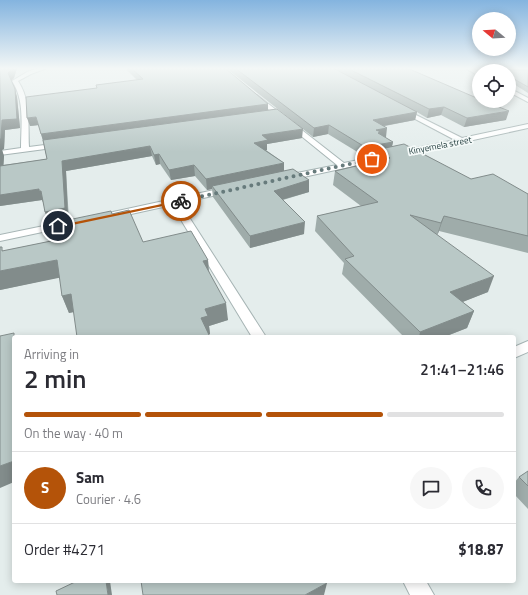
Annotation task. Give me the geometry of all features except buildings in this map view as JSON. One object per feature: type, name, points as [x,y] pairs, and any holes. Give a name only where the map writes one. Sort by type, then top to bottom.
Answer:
[{"type":"street","points":[[22,96],[24,101],[25,150]]},
{"type":"street","points":[[254,96],[342,165]]},
{"type":"street","points":[[393,106],[463,141]]},
{"type":"street","points":[[270,115],[278,114]]},
{"type":"street","name":"Kinyemela street","points":[[274,180],[528,126]]},
{"type":"street","points":[[0,153],[64,144]]},
{"type":"street","points":[[107,216],[236,188]]},
{"type":"street","points":[[176,202],[258,335]]},
{"type":"street","points":[[0,238],[69,224]]},
{"type":"street","points":[[516,352],[528,346]]},
{"type":"street","points":[[415,583],[422,595]]},
{"type":"way so far","points":[[181,201],[372,159]]},
{"type":"route","points":[[58,226],[181,201]]}]
